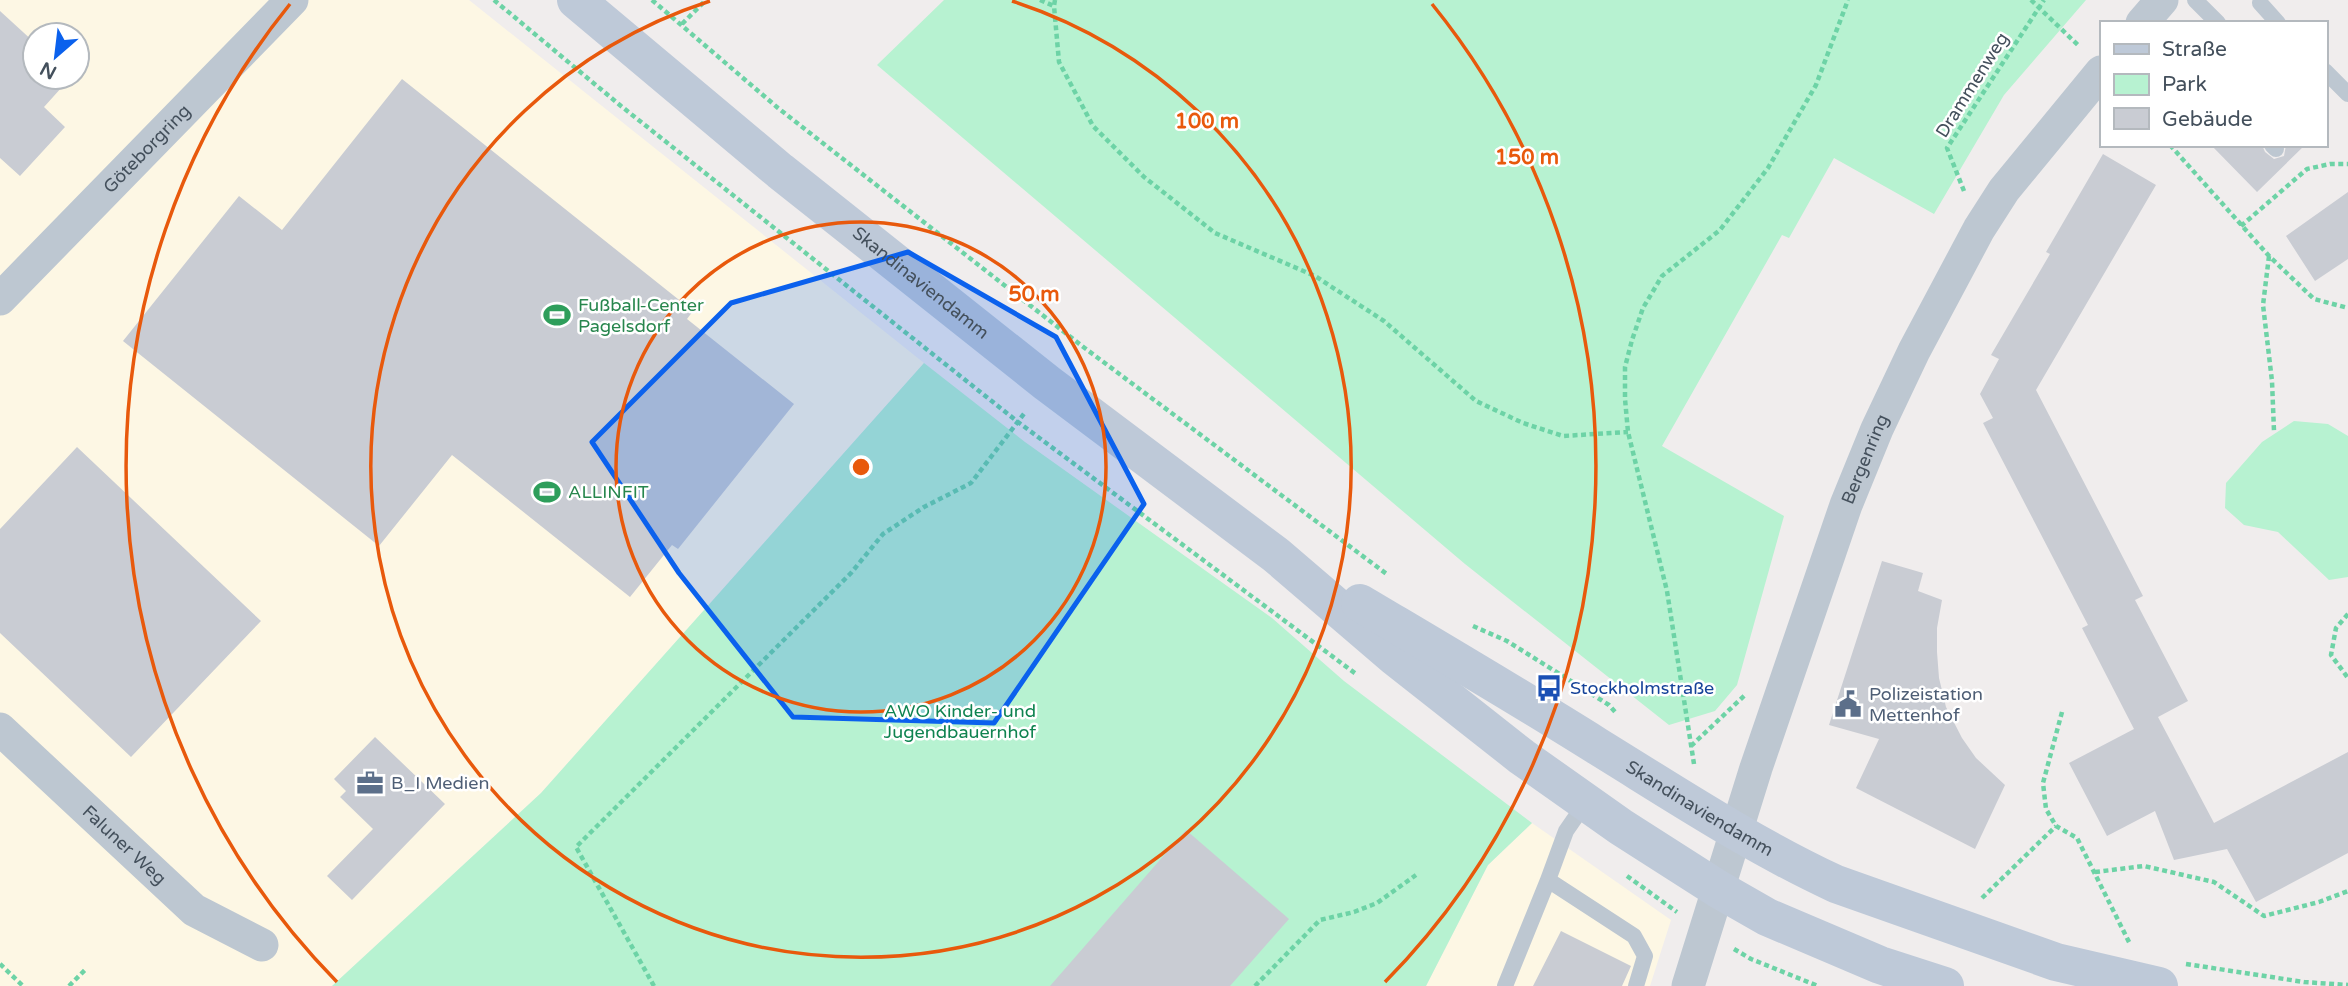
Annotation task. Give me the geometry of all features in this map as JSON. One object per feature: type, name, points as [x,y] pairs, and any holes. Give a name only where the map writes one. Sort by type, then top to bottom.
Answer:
[{"type":"main road","name":"Skandinaviendamm","points":[[576,0],[780,171],[1047,383],[1276,555],[1395,657],[1522,757],[1718,889],[1767,917],[1880,965],[1945,986]]},
{"type":"main road","name":"Skandinaviendamm","points":[[1276,555],[1528,703],[1736,832],[1836,884],[2056,962],[2167,974]]},
{"type":"street","name":"Göteborgring","points":[[0,299],[292,0]]},
{"type":"street","points":[[2144,21],[2162,0]]},
{"type":"street","name":"Bergenring","points":[[1718,889],[1846,505],[1877,429],[1914,351],[1979,229],[2092,61]]},
{"type":"street","name":"Faluner Weg","points":[[0,729],[194,910],[262,945]]},
{"type":"street","points":[[1688,986],[1718,889]]},
{"type":"lane","points":[[2195,0],[2216,21]]},
{"type":"lane","points":[[2260,3],[2276,21]]},
{"type":"lane","points":[[2327,73],[2348,94]]},
{"type":"lane","points":[[1505,986],[1566,831],[1586,802]]},
{"type":"lane","points":[[1548,880],[1634,936],[1645,956],[1636,986]]},
{"type":"path","points":[[494,0],[621,106],[1018,422],[1363,680]]},
{"type":"path","points":[[652,0],[778,108],[1082,346],[1398,582]]},
{"type":"path","points":[[681,24],[706,0]]},
{"type":"path","points":[[1040,0],[1055,3],[1059,62],[1093,126],[1144,177],[1215,233],[1315,276],[1384,321],[1476,401],[1523,423],[1563,436],[1628,432]]},
{"type":"path","points":[[1683,764],[1695,771],[1667,591],[1628,432],[1625,367],[1643,309],[1662,276],[1720,230],[1768,169],[1816,85],[1848,0]]},
{"type":"path","points":[[2031,0],[2092,61]]},
{"type":"path","name":"Drammenweg","points":[[1979,229],[1947,148],[2044,0]]},
{"type":"path","points":[[2172,147],[2269,257],[2314,299],[2348,308]]},
{"type":"path","points":[[2241,226],[2307,169],[2330,163],[2348,164]]},
{"type":"path","points":[[2269,257],[2263,305],[2272,381],[2274,431]]},
{"type":"path","points":[[654,986],[576,847],[851,573],[883,534],[971,483],[1047,383]]},
{"type":"path","points":[[2348,614],[2336,628],[2331,655],[2348,678]]},
{"type":"path","points":[[1462,621],[1507,641],[1609,705],[1618,716]]},
{"type":"path","points":[[1690,746],[1745,695],[1786,681]]},
{"type":"path","points":[[2062,712],[2043,783],[2046,808],[2056,826],[2077,838],[2131,945]]},
{"type":"path","points":[[1975,905],[2056,826]]},
{"type":"path","points":[[2095,872],[2144,866],[2214,882],[2264,916],[2319,902],[2348,891]]},
{"type":"path","points":[[1618,870],[1706,932],[1751,959],[1818,986]]},
{"type":"path","points":[[1255,986],[1320,920],[1354,912],[1377,902],[1416,875]]},
{"type":"path","points":[[0,964],[23,986]]},
{"type":"path","points":[[69,986],[85,970]]},
{"type":"path","points":[[2167,974],[2348,985]]},
{"type":"highlighted area","points":[[908,252],[1056,337],[1144,504],[994,723],[793,717],[679,573],[592,442],[731,303]]},
{"type":"shaded area","points":[[0,0],[469,0],[924,363],[541,793],[332,986],[0,986]]},
{"type":"shaded area","points":[[1532,823],[1671,920],[1650,986],[1426,986],[1488,865]]},
{"type":"green space","points":[[944,0],[2086,0],[2004,95],[1934,214],[1834,158],[1789,238],[1782,235],[1662,446],[1784,516],[1737,685],[1715,711],[1669,725],[1465,564],[877,65]]},
{"type":"green space","name":"AWO Kinder- und Jugendbauernhof","points":[[924,363],[1025,442],[1272,618],[1344,681],[1532,823],[1488,865],[1426,986],[332,986],[541,793]]},
{"type":"green space","points":[[2294,421],[2328,424],[2348,436],[2348,577],[2329,580],[2278,532],[2244,525],[2225,508],[2226,483],[2262,442]]},
{"type":"building","points":[[0,11],[21,30],[21,91],[58,91],[44,107],[65,127],[20,176],[0,158]]},
{"type":"building","points":[[402,79],[693,311],[687,319],[794,404],[678,549],[672,545],[630,597],[452,455],[379,546],[123,341],[239,196],[282,230]]},
{"type":"building","points":[[2213,147],[2263,147],[2274,159],[2284,156],[2286,147],[2303,147],[2257,192]]},
{"type":"building","points":[[2103,154],[2156,185],[2036,390],[2143,596],[2135,600],[2188,701],[2158,717],[2214,823],[2348,752],[2348,853],[2256,902],[2227,849],[2174,860],[2155,811],[2107,836],[2069,763],[2134,729],[2082,628],[2088,625],[1983,423],[1993,418],[1980,394],[1999,359],[1991,355],[2050,254],[2046,252]]},
{"type":"building","points":[[2348,192],[2348,259],[2315,281],[2286,236]]},
{"type":"building","points":[[77,447],[261,621],[131,757],[0,633],[0,529]]},
{"type":"building","points":[[1882,561],[1923,573],[1918,591],[1942,600],[1937,628],[1937,652],[1939,678],[1946,707],[1976,758],[2005,785],[1975,849],[1856,788],[1879,739],[1829,725]]},
{"type":"building","points":[[375,737],[445,804],[352,900],[327,876],[373,829],[340,797],[346,791],[334,779]]},
{"type":"building","points":[[1186,830],[1289,919],[1230,986],[1050,986]]},
{"type":"building","points":[[1561,931],[1631,966],[1622,986],[1533,986]]},
{"type":"place","name":"Fußball-Center Pagelsdorf","points":[[557,315]]},
{"type":"place","name":"ALLINFIT","points":[[547,492]]},
{"type":"place","name":"Stockholmstraße","points":[[1549,688]]},
{"type":"place","name":"Polizeistation Mettenhof","points":[[1848,704]]},
{"type":"place","name":"B_I Medien","points":[[370,783]]}]
